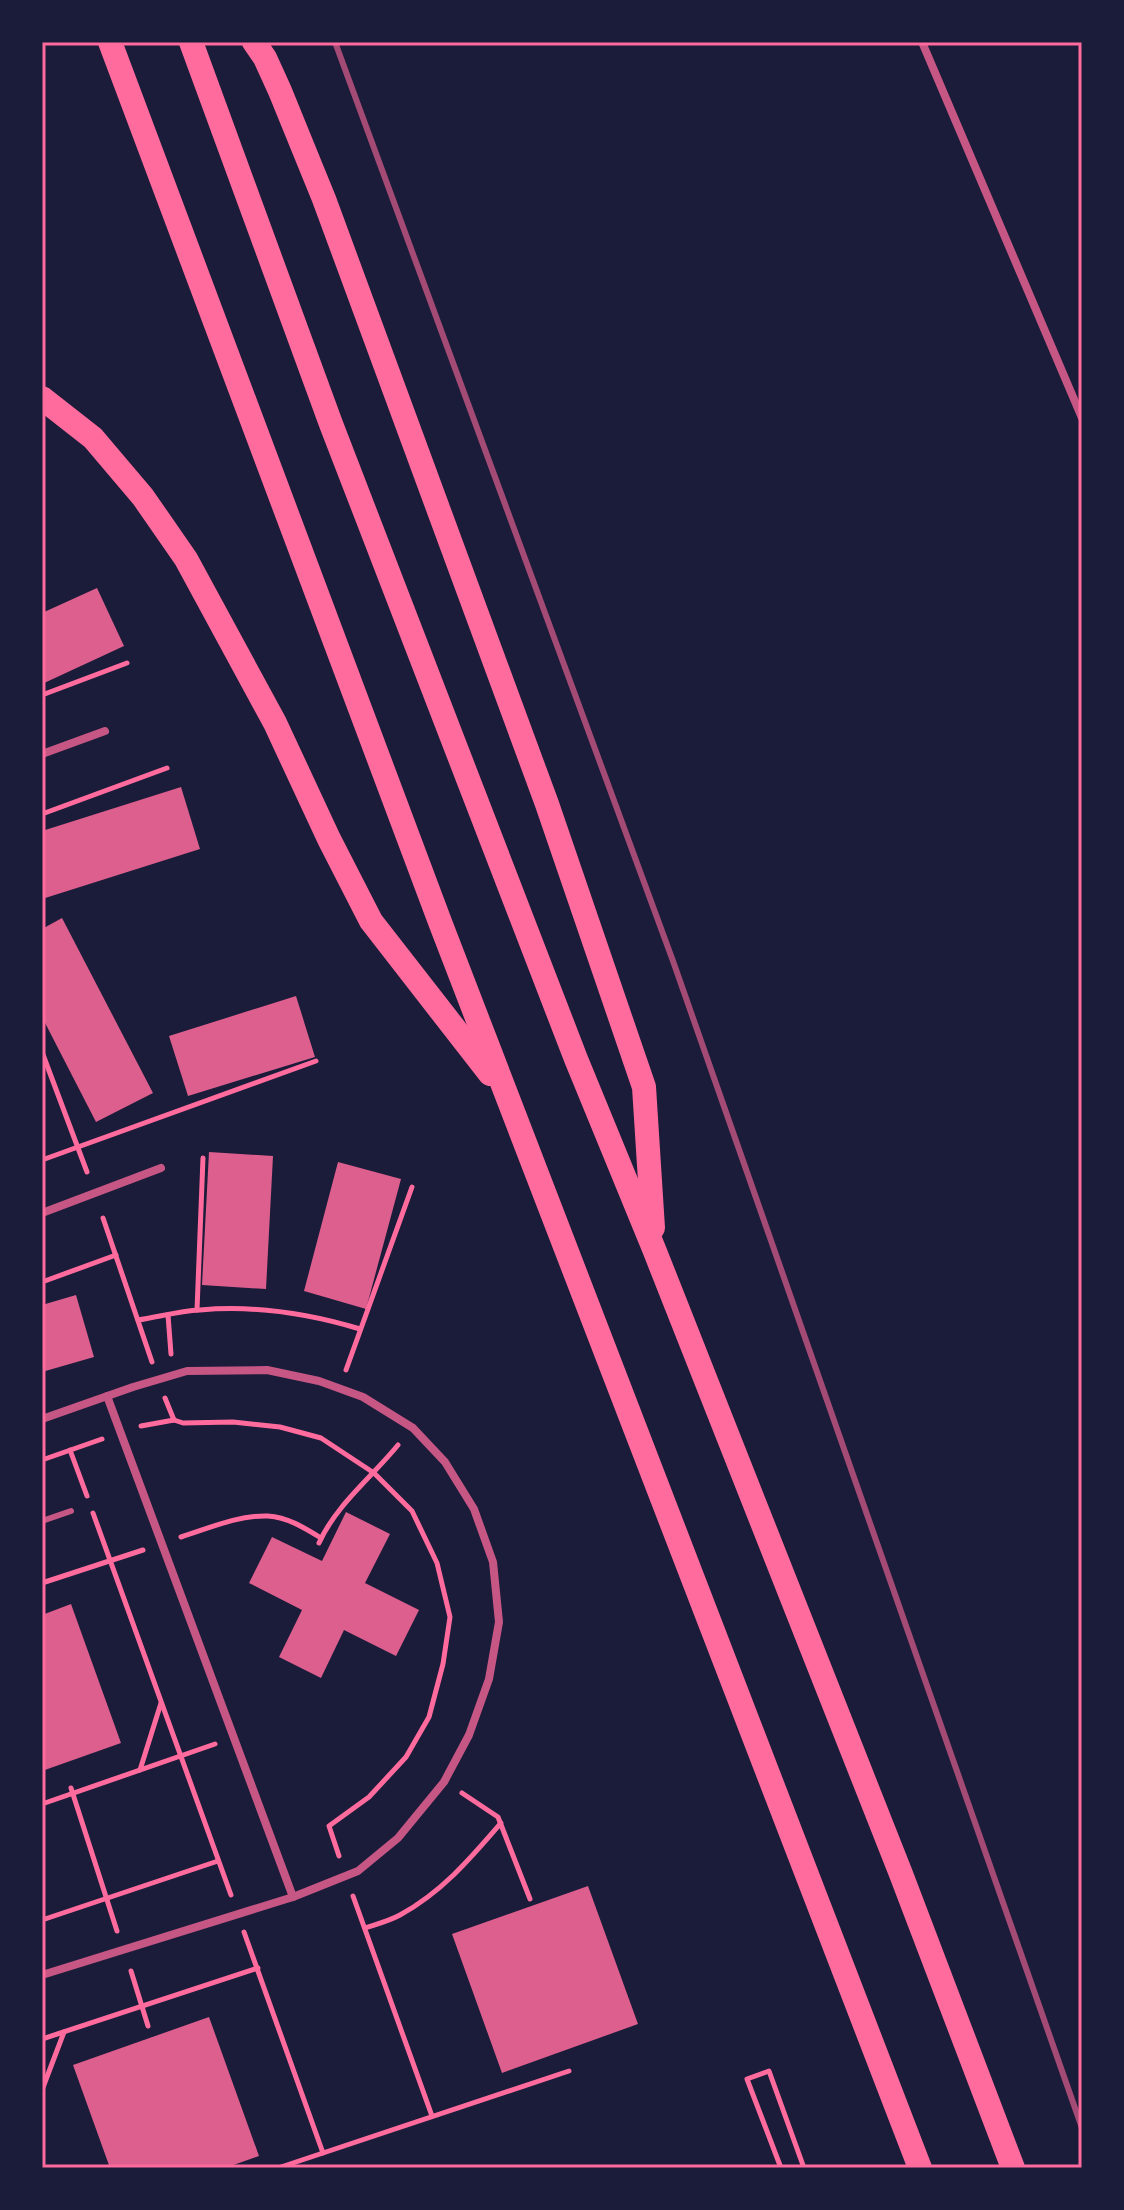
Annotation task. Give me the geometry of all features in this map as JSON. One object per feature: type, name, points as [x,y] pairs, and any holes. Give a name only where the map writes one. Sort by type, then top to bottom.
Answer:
[{"type":"highway","points":[[110,42],[434,907],[920,2168]]},
{"type":"highway","points":[[191,42],[331,424],[570,1044],[901,1874],[1013,2168]]},
{"type":"highway","points":[[254,42],[280,91],[324,199],[547,804],[644,1087],[654,1249]]},
{"type":"highway","points":[[42,398],[93,438],[143,497],[186,559],[275,723],[371,921],[506,1095]]},
{"type":"street","points":[[922,42],[1082,418]]},
{"type":"street","points":[[42,754],[105,731]]},
{"type":"street","points":[[42,1213],[161,1168]]},
{"type":"street","points":[[42,1419],[187,1371],[267,1370],[319,1381],[363,1397],[413,1428],[445,1462],[474,1509],[493,1562],[499,1622],[489,1679],[469,1735],[439,1790],[398,1838],[358,1871],[293,1897],[42,1975]]},
{"type":"street","points":[[107,1396],[293,1897]]},
{"type":"lane","points":[[42,1521],[71,1511]]},
{"type":"path","points":[[42,695],[127,663]]},
{"type":"path","points":[[42,814],[167,768]]},
{"type":"path","points":[[42,1052],[92,1184]]},
{"type":"path","points":[[42,1160],[316,1061]]},
{"type":"path","points":[[197,1310],[203,1158]]},
{"type":"path","points":[[340,1388],[412,1187]]},
{"type":"path","points":[[103,1218],[152,1363]]},
{"type":"path","points":[[42,1282],[116,1255]]},
{"type":"path","points":[[138,1320],[197,1310],[253,1308],[327,1319],[360,1329]]},
{"type":"path","points":[[168,1315],[171,1351]]},
{"type":"path","points":[[165,1397],[174,1420]]},
{"type":"path","points":[[140,1426],[174,1420],[183,1423],[233,1422],[280,1427],[321,1438],[374,1473],[412,1511],[437,1563],[450,1617],[443,1664],[429,1717],[406,1757],[369,1797],[329,1826],[340,1859]]},
{"type":"path","points":[[42,1460],[102,1439]]},
{"type":"path","points":[[180,1537],[241,1519],[270,1516],[297,1524],[320,1540],[333,1517],[399,1444]]},
{"type":"path","points":[[70,1450],[231,1896]]},
{"type":"path","points":[[42,1583],[143,1550]]},
{"type":"path","points":[[139,1770],[161,1702]]},
{"type":"path","points":[[42,1804],[72,1791],[215,1744]]},
{"type":"path","points":[[72,1791],[118,1934]]},
{"type":"path","points":[[471,1799],[498,1817],[530,1899]]},
{"type":"path","points":[[365,1928],[398,1916],[438,1891],[501,1823]]},
{"type":"path","points":[[42,1920],[218,1861]]},
{"type":"path","points":[[351,1891],[432,2116]]},
{"type":"path","points":[[244,1931],[323,2153]]},
{"type":"path","points":[[42,2039],[258,1968]]},
{"type":"path","points":[[131,1971],[148,2026]]},
{"type":"path","points":[[42,2090],[65,2031]]},
{"type":"path","points":[[278,2168],[569,2071]]},
{"type":"path","points":[[781,2168],[747,2079],[769,2071],[804,2168]]},
{"type":"building","points":[[97,588],[124,646],[42,684],[42,613]]},
{"type":"building","points":[[181,787],[200,849],[42,899],[42,831]]},
{"type":"building","points":[[62,918],[153,1093],[96,1122],[42,1017],[42,929]]},
{"type":"building","points":[[296,996],[315,1057],[188,1096],[169,1036]]},
{"type":"building","points":[[209,1152],[273,1156],[266,1289],[202,1285]]},
{"type":"building","points":[[338,1162],[401,1179],[366,1309],[304,1291]]},
{"type":"building","points":[[76,1295],[94,1357],[42,1372],[42,1305]]},
{"type":"building","points":[[346,1512],[390,1534],[365,1583],[419,1610],[396,1656],[344,1630],[321,1678],[279,1657],[302,1610],[249,1583],[272,1537],[322,1561]]},
{"type":"building","points":[[71,1604],[121,1743],[42,1771],[42,1615]]},
{"type":"building","points":[[588,1886],[638,2024],[502,2073],[452,1934]]},
{"type":"building","points":[[209,2017],[259,2156],[225,2168],[110,2168],[73,2065]]},
{"type":"railway","points":[[335,42],[673,961],[1082,2128]]}]
